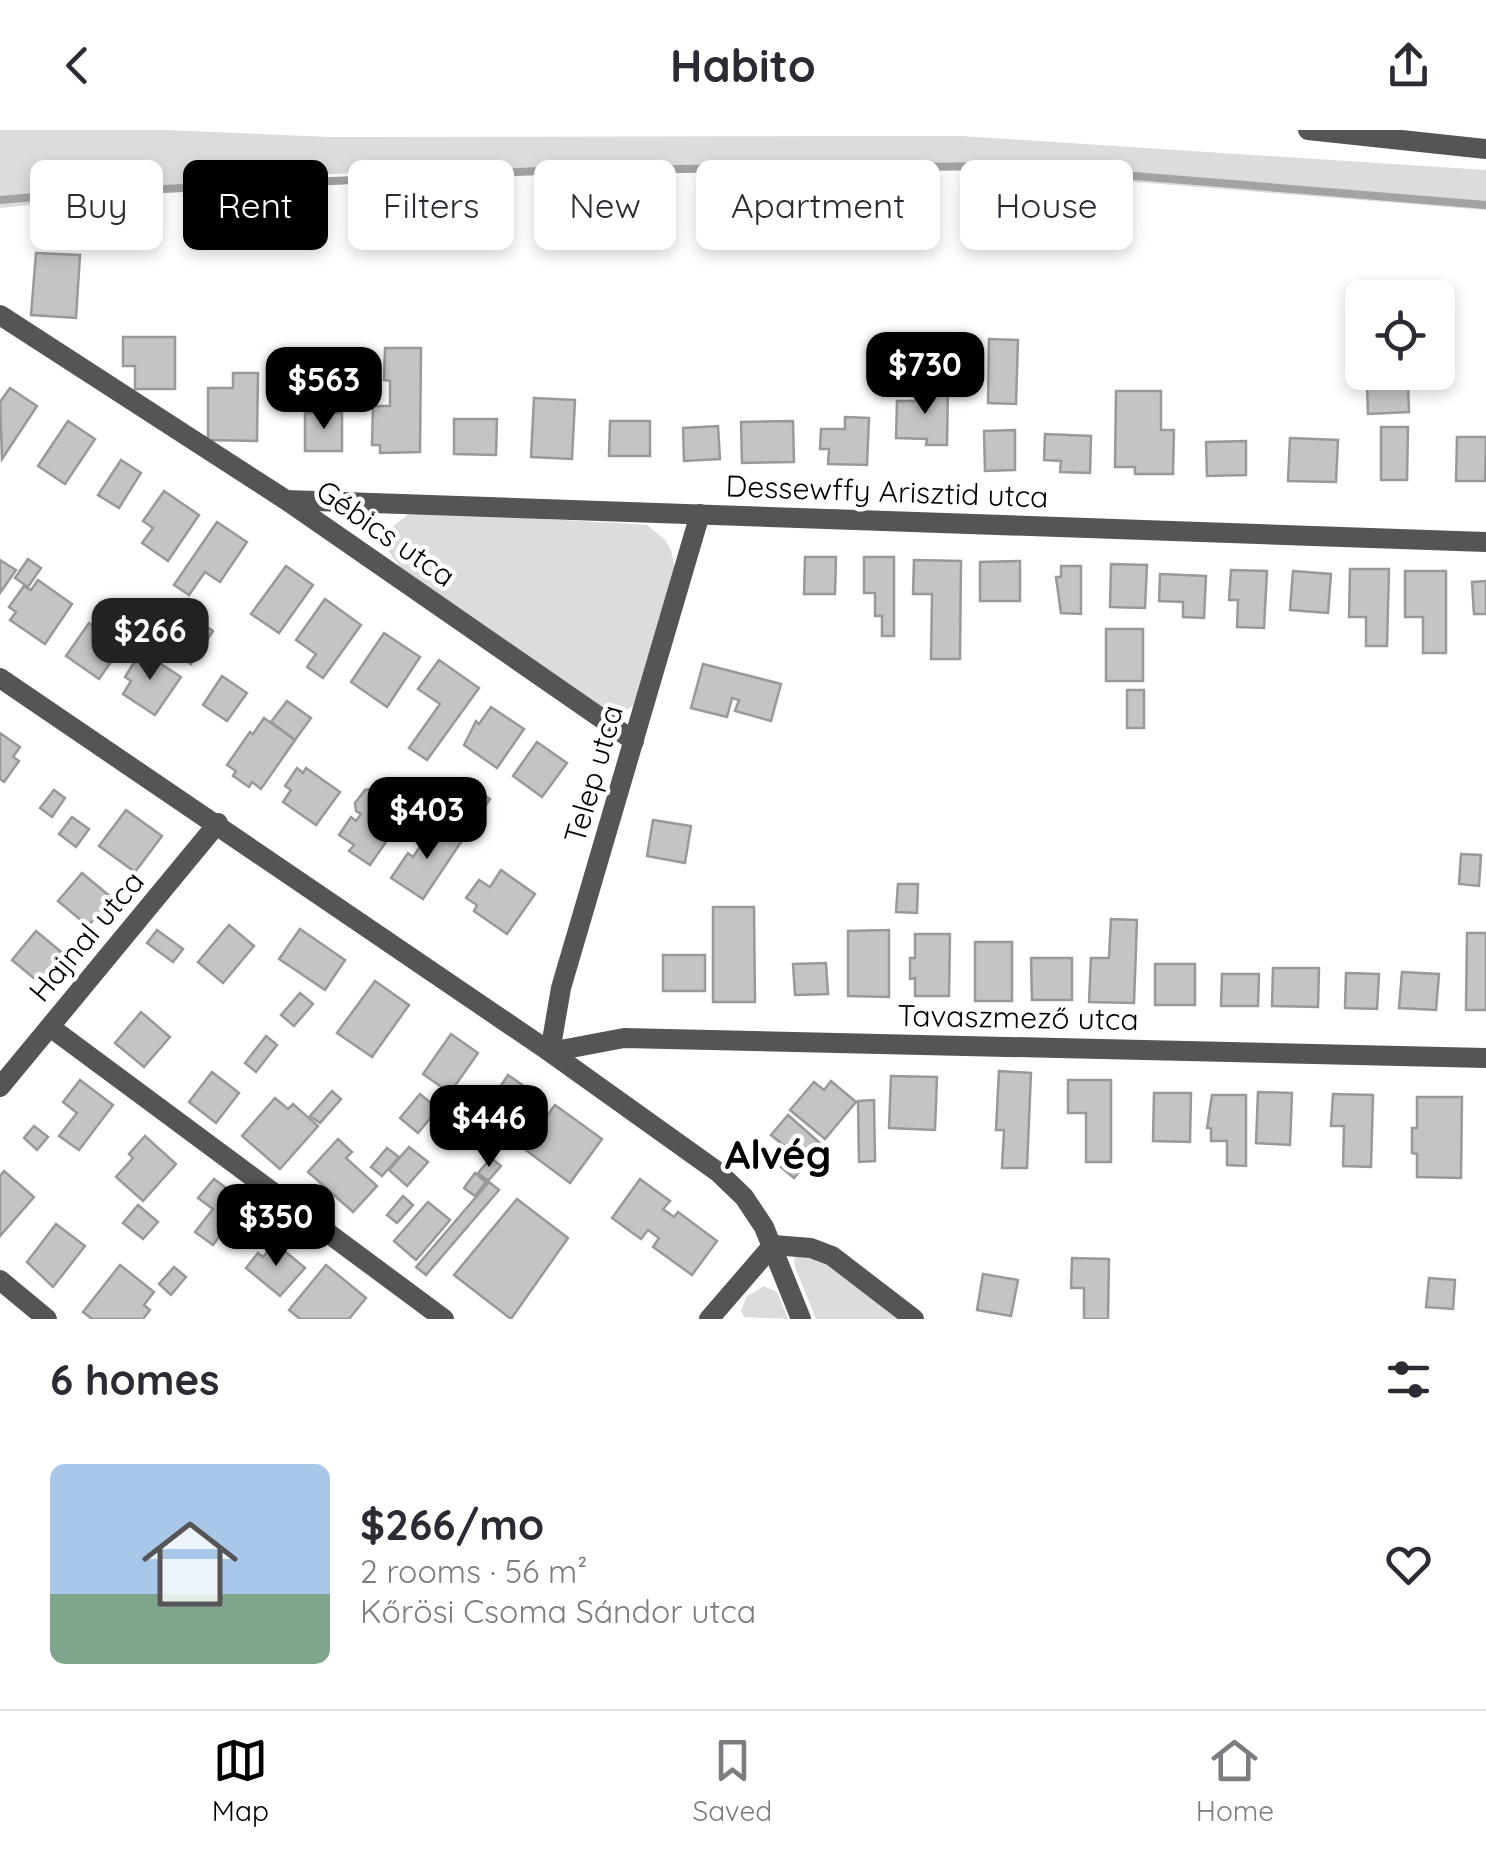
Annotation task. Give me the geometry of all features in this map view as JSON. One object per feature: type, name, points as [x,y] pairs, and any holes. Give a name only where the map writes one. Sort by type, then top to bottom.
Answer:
[{"type":"street","points":[[1308,130],[1486,150]]},
{"type":"street","name":"Gébics utca","points":[[0,315],[286,500],[634,741]]},
{"type":"street","name":"Dessewffy Arisztid utca","points":[[286,500],[1486,542]]},
{"type":"street","name":"Telep utca","points":[[550,1052],[561,988],[700,514]]},
{"type":"street","points":[[0,678],[550,1052],[732,1184],[774,1245],[801,1319]]},
{"type":"street","name":"Hajnal utca","points":[[0,1087],[218,823]]},
{"type":"street","points":[[50,1027],[444,1319]]},
{"type":"street","name":"Tavaszmező utca","points":[[550,1052],[624,1038],[1486,1058]]},
{"type":"street","points":[[718,1316],[774,1245]]},
{"type":"street","points":[[774,1245],[811,1248],[832,1256],[914,1319]]},
{"type":"street","points":[[0,1280],[47,1319]]},
{"type":"shaded area","points":[[0,130],[166,130],[329,137],[961,136],[1486,170],[1486,210],[1133,182],[1133,160],[960,160],[960,168],[940,168],[940,160],[696,160],[696,168],[676,168],[676,160],[534,160],[534,169],[514,169],[514,160],[348,160],[348,174],[328,174],[328,160],[183,160],[183,189],[163,191],[163,160],[30,160],[30,205],[0,208]]},
{"type":"shaded area","points":[[408,515],[647,525],[665,540],[676,575],[639,701],[619,716],[606,712],[400,567],[386,548],[389,529]]},
{"type":"shaded area","points":[[802,1253],[836,1268],[897,1319],[816,1319],[795,1267],[794,1258]]},
{"type":"shaded area","points":[[764,1286],[777,1292],[788,1319],[744,1317],[741,1311],[746,1297]]},
{"type":"building","points":[[36,253],[80,255],[76,318],[31,315]]},
{"type":"building","points":[[123,337],[175,337],[175,389],[135,389],[135,366],[123,366]]},
{"type":"building","points":[[989,339],[1018,340],[1016,404],[988,403]]},
{"type":"building","points":[[385,348],[421,348],[420,452],[380,453],[380,445],[372,445],[373,406],[390,406],[390,381],[384,380]]},
{"type":"building","points":[[233,373],[258,373],[257,441],[208,440],[208,388],[233,388]]},
{"type":"building","points":[[927,385],[948,385],[947,445],[926,445],[927,439],[896,438],[897,401],[927,401]]},
{"type":"building","points":[[10,388],[37,406],[2,459],[0,402]]},
{"type":"building","points":[[1367,390],[1408,390],[1409,412],[1368,414]]},
{"type":"building","points":[[1116,391],[1161,391],[1161,430],[1174,430],[1173,474],[1135,474],[1135,467],[1115,467]]},
{"type":"building","points":[[534,398],[575,400],[572,459],[531,457]]},
{"type":"building","points":[[305,413],[342,413],[342,451],[305,451]]},
{"type":"building","points":[[845,417],[869,418],[867,465],[828,464],[829,449],[820,449],[821,429],[845,429]]},
{"type":"building","points":[[454,419],[497,419],[496,455],[454,454]]},
{"type":"building","points":[[68,421],[95,439],[65,484],[38,466]]},
{"type":"building","points":[[610,421],[650,421],[650,456],[609,456]]},
{"type":"building","points":[[793,421],[794,462],[742,463],[741,422]]},
{"type":"building","points":[[718,426],[720,459],[684,461],[683,428]]},
{"type":"building","points":[[1381,427],[1408,427],[1407,480],[1381,480]]},
{"type":"building","points":[[1015,430],[1015,470],[985,471],[984,431]]},
{"type":"building","points":[[1045,434],[1091,436],[1090,473],[1060,472],[1061,461],[1044,460]]},
{"type":"building","points":[[1457,437],[1486,437],[1485,481],[1456,481]]},
{"type":"building","points":[[1290,438],[1338,440],[1336,482],[1288,481]]},
{"type":"building","points":[[1246,441],[1246,475],[1207,476],[1206,442]]},
{"type":"building","points":[[121,460],[141,473],[119,508],[98,495]]},
{"type":"building","points":[[164,491],[199,515],[168,561],[142,543],[153,528],[143,521]]},
{"type":"building","points":[[217,522],[247,542],[220,582],[205,572],[189,595],[174,585]]},
{"type":"building","points":[[805,557],[836,557],[835,594],[804,594]]},
{"type":"building","points":[[864,557],[894,557],[894,636],[882,636],[882,616],[875,616],[875,593],[864,593]]},
{"type":"building","points":[[28,559],[41,568],[28,587],[15,578]]},
{"type":"building","points":[[0,560],[16,570],[0,593]]},
{"type":"building","points":[[914,560],[961,561],[960,659],[931,659],[932,594],[913,594]]},
{"type":"building","points":[[1020,561],[1020,601],[980,601],[980,562]]},
{"type":"building","points":[[1111,564],[1147,565],[1145,608],[1110,607]]},
{"type":"building","points":[[286,566],[313,585],[279,633],[251,614]]},
{"type":"building","points":[[1061,566],[1081,566],[1081,614],[1061,613],[1056,577],[1061,577]]},
{"type":"building","points":[[1350,569],[1389,569],[1387,646],[1366,646],[1366,617],[1349,617]]},
{"type":"building","points":[[1231,570],[1267,571],[1264,628],[1237,627],[1238,600],[1229,600]]},
{"type":"building","points":[[1293,571],[1331,574],[1328,613],[1290,610]]},
{"type":"building","points":[[1405,571],[1446,571],[1446,653],[1423,653],[1423,617],[1405,617]]},
{"type":"building","points":[[1160,574],[1206,576],[1204,618],[1183,617],[1183,602],[1159,601]]},
{"type":"building","points":[[38,580],[72,604],[45,644],[10,620],[16,612],[9,607],[24,586],[31,590]]},
{"type":"building","points":[[1486,581],[1486,614],[1474,614],[1472,582]]},
{"type":"building","points":[[325,599],[361,625],[323,678],[307,667],[316,654],[296,640]]},
{"type":"building","points":[[191,616],[213,631],[191,664],[169,648]]},
{"type":"building","points":[[89,623],[122,646],[99,679],[66,656]]},
{"type":"building","points":[[1106,629],[1143,629],[1143,681],[1106,681]]},
{"type":"building","points":[[384,633],[420,657],[387,707],[351,682]]},
{"type":"building","points":[[140,653],[181,677],[155,715],[123,694],[131,681],[125,677]]},
{"type":"building","points":[[439,660],[479,688],[427,760],[409,748],[440,704],[418,689]]},
{"type":"building","points":[[703,664],[781,684],[771,721],[735,711],[739,700],[732,698],[727,717],[691,708]]},
{"type":"building","points":[[222,676],[247,693],[227,721],[203,705]]},
{"type":"building","points":[[1127,690],[1144,690],[1144,728],[1127,728]]},
{"type":"building","points":[[287,701],[311,718],[295,740],[271,722]]},
{"type":"building","points":[[491,707],[524,729],[497,768],[464,745],[476,721],[479,724]]},
{"type":"building","points":[[264,718],[295,740],[261,789],[252,782],[249,787],[233,776],[236,771],[227,765]]},
{"type":"building","points":[[0,733],[20,747],[13,757],[19,761],[4,782],[0,779]]},
{"type":"building","points":[[537,742],[567,763],[542,797],[513,776]]},
{"type":"building","points":[[297,768],[303,773],[306,768],[340,792],[316,825],[283,802],[291,790],[285,786]]},
{"type":"building","points":[[471,786],[490,799],[461,842],[442,829]]},
{"type":"building","points":[[371,789],[406,813],[370,865],[349,851],[354,845],[339,835],[351,817],[356,821],[361,814],[355,803],[365,790]]},
{"type":"building","points":[[54,790],[65,798],[52,817],[40,808]]},
{"type":"building","points":[[126,810],[162,836],[135,872],[99,846]]},
{"type":"building","points":[[72,817],[89,829],[76,847],[59,834]]},
{"type":"building","points":[[653,820],[691,826],[685,863],[647,856]]},
{"type":"building","points":[[435,824],[461,842],[423,899],[391,878],[408,853],[413,857]]},
{"type":"building","points":[[1461,854],[1481,855],[1479,886],[1459,884]]},
{"type":"building","points":[[501,870],[535,894],[507,934],[474,911],[477,905],[466,898],[479,880],[490,887]]},
{"type":"building","points":[[82,873],[112,898],[88,926],[58,901]]},
{"type":"building","points":[[898,884],[918,884],[917,913],[896,912]]},
{"type":"building","points":[[713,907],[754,907],[755,1002],[713,1002]]},
{"type":"building","points":[[1111,919],[1137,920],[1134,1003],[1089,1002],[1091,958],[1109,958]]},
{"type":"building","points":[[229,925],[254,946],[223,983],[198,962]]},
{"type":"building","points":[[300,929],[345,960],[325,990],[279,959]]},
{"type":"building","points":[[157,930],[183,949],[173,962],[147,943]]},
{"type":"building","points":[[889,930],[889,997],[848,996],[848,931]]},
{"type":"building","points":[[36,931],[66,956],[41,984],[12,960]]},
{"type":"building","points":[[1467,933],[1486,933],[1486,1010],[1466,1010]]},
{"type":"building","points":[[915,934],[950,934],[949,996],[915,996],[910,958],[915,958]]},
{"type":"building","points":[[975,942],[1012,942],[1012,1001],[975,1001]]},
{"type":"building","points":[[663,955],[705,955],[705,991],[663,991]]},
{"type":"building","points":[[1031,958],[1072,958],[1072,1000],[1032,1000]]},
{"type":"building","points":[[826,963],[828,994],[795,995],[793,964]]},
{"type":"building","points":[[1155,964],[1195,964],[1195,1005],[1155,1005]]},
{"type":"building","points":[[1273,968],[1319,968],[1318,1007],[1272,1006]]},
{"type":"building","points":[[1402,972],[1439,974],[1436,1010],[1399,1008]]},
{"type":"building","points":[[1346,973],[1379,974],[1377,1009],[1345,1008]]},
{"type":"building","points":[[1222,974],[1259,974],[1258,1006],[1221,1006]]},
{"type":"building","points":[[375,981],[409,1005],[372,1057],[337,1033]]},
{"type":"building","points":[[300,993],[313,1004],[294,1026],[281,1015]]},
{"type":"building","points":[[141,1012],[170,1037],[144,1067],[115,1043]]},
{"type":"building","points":[[451,1034],[478,1053],[450,1093],[423,1074]]},
{"type":"building","points":[[266,1036],[277,1045],[256,1072],[245,1063]]},
{"type":"building","points":[[999,1071],[1031,1073],[1027,1168],[1002,1168],[1004,1130],[996,1130]]},
{"type":"building","points":[[212,1072],[239,1093],[216,1123],[189,1102]]},
{"type":"building","points":[[508,1075],[543,1099],[512,1143],[490,1128],[501,1114],[495,1110],[499,1104],[492,1099]]},
{"type":"building","points":[[891,1076],[937,1077],[935,1130],[889,1128]]},
{"type":"building","points":[[80,1080],[113,1105],[79,1150],[59,1136],[77,1113],[63,1102]]},
{"type":"building","points":[[1068,1080],[1111,1080],[1111,1162],[1086,1162],[1086,1113],[1068,1113]]},
{"type":"building","points":[[831,1081],[856,1102],[825,1139],[790,1110],[814,1082],[824,1090]]},
{"type":"building","points":[[332,1091],[341,1099],[320,1123],[310,1116]]},
{"type":"building","points":[[1258,1092],[1292,1093],[1290,1145],[1256,1143]]},
{"type":"building","points":[[1154,1093],[1191,1093],[1190,1142],[1153,1141]]},
{"type":"building","points":[[420,1094],[438,1109],[418,1133],[400,1118]]},
{"type":"building","points":[[1333,1094],[1373,1095],[1371,1167],[1343,1166],[1344,1126],[1331,1126]]},
{"type":"building","points":[[1212,1095],[1246,1095],[1246,1166],[1227,1165],[1227,1141],[1211,1141],[1211,1128],[1207,1128]]},
{"type":"building","points":[[1417,1097],[1462,1097],[1461,1178],[1417,1177],[1412,1128],[1417,1128]]},
{"type":"building","points":[[275,1098],[288,1109],[293,1104],[318,1126],[280,1169],[242,1136]]},
{"type":"building","points":[[874,1100],[875,1161],[859,1162],[858,1101]]},
{"type":"building","points":[[555,1105],[602,1139],[570,1183],[523,1148]]},
{"type":"building","points":[[788,1115],[822,1145],[794,1178],[781,1167],[793,1153],[771,1135]]},
{"type":"building","points":[[34,1126],[48,1137],[37,1150],[24,1138]]},
{"type":"building","points":[[145,1136],[176,1164],[143,1201],[116,1177]]},
{"type":"building","points":[[338,1139],[352,1152],[346,1158],[377,1186],[353,1212],[308,1172]]},
{"type":"building","points":[[409,1147],[428,1162],[407,1186],[389,1170]]},
{"type":"building","points":[[387,1148],[399,1157],[382,1176],[371,1167]]},
{"type":"building","points":[[491,1158],[501,1166],[488,1181],[478,1173]]},
{"type":"building","points":[[4,1171],[34,1197],[0,1236],[0,1176]]},
{"type":"building","points":[[475,1173],[486,1182],[475,1196],[464,1188]]},
{"type":"building","points":[[214,1179],[245,1202],[213,1245],[195,1232],[213,1209],[198,1198]]},
{"type":"building","points":[[640,1179],[670,1201],[663,1209],[674,1217],[678,1212],[717,1241],[692,1275],[653,1247],[659,1238],[648,1230],[641,1239],[612,1218]]},
{"type":"building","points":[[489,1182],[499,1190],[426,1275],[416,1267]]},
{"type":"building","points":[[403,1196],[413,1205],[397,1223],[387,1215]]},
{"type":"building","points":[[517,1199],[568,1238],[511,1319],[454,1275]]},
{"type":"building","points":[[428,1202],[450,1220],[416,1260],[394,1241]]},
{"type":"building","points":[[138,1205],[158,1222],[143,1239],[123,1223]]},
{"type":"building","points":[[56,1224],[85,1246],[53,1287],[27,1262]]},
{"type":"building","points":[[275,1243],[305,1268],[280,1296],[246,1268],[258,1253],[263,1257]]},
{"type":"building","points":[[1072,1258],[1109,1259],[1108,1319],[1084,1319],[1084,1288],[1071,1288]]},
{"type":"building","points":[[120,1265],[154,1292],[144,1305],[150,1310],[143,1319],[92,1319],[83,1312]]},
{"type":"building","points":[[326,1265],[366,1298],[349,1319],[300,1319],[289,1310]]},
{"type":"building","points":[[174,1267],[186,1277],[171,1295],[159,1284]]},
{"type":"building","points":[[983,1274],[1018,1280],[1011,1316],[977,1310]]},
{"type":"building","points":[[1429,1278],[1455,1280],[1453,1309],[1426,1307]]},
{"type":"waterway","points":[[0,200],[560,170],[1014,166],[1486,205]]},
{"type":"district","name":"Alvég","points":[[778,1154]]}]
